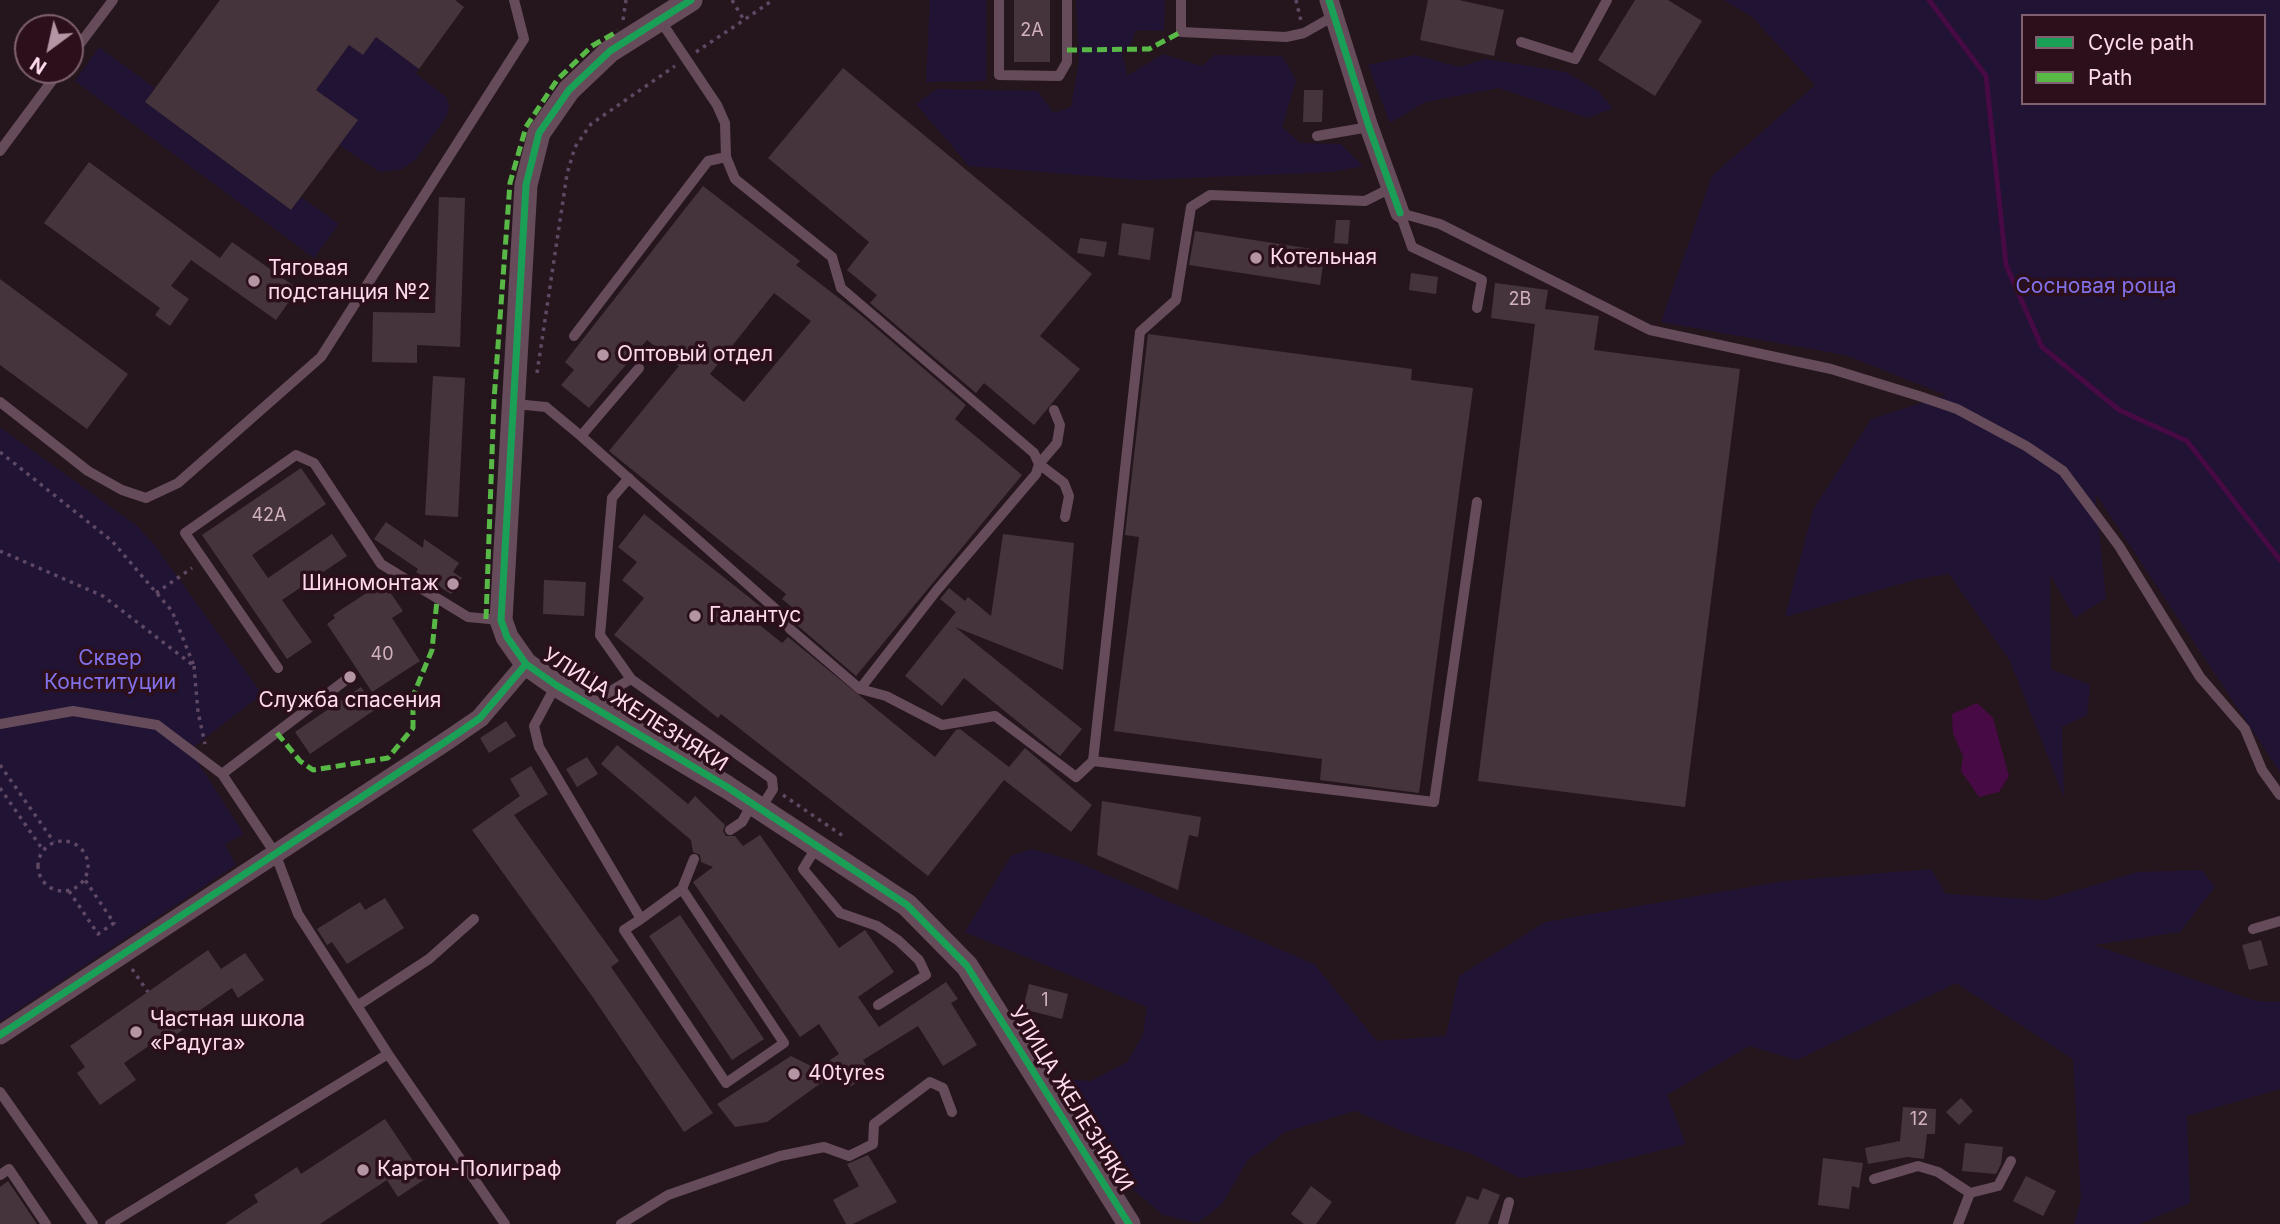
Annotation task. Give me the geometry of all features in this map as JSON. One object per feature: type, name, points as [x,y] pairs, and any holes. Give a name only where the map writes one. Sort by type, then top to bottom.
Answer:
[{"type":"street","points":[[501,620],[524,405],[526,184],[539,133],[569,90],[593,66],[610,51],[660,20],[683,2]]},
{"type":"street","points":[[1331,8],[1369,127],[1401,213]]},
{"type":"street","name":"УЛИЦА ЖЕЛЕЗНЯКИ","points":[[501,620],[507,637],[526,664],[556,685],[757,806],[907,905],[967,965],[1129,1224]]},
{"type":"street","points":[[0,1035],[480,718],[526,664]]},
{"type":"lane","points":[[84,38],[113,0]]},
{"type":"lane","points":[[0,402],[88,471],[122,490],[146,498],[178,483],[321,357],[524,39],[514,0]]},
{"type":"lane","points":[[999,0],[999,75],[1059,76],[1067,62],[1067,0]]},
{"type":"lane","points":[[1181,0],[1181,32],[1286,37],[1304,33],[1331,8]]},
{"type":"lane","points":[[1521,42],[1576,59],[1607,0]]},
{"type":"lane","points":[[660,20],[687,58],[725,123],[726,157],[735,178],[832,257],[841,288],[1034,453],[1038,464],[1064,483],[1069,496],[1065,517]]},
{"type":"lane","points":[[0,151],[50,84]]},
{"type":"lane","points":[[1317,136],[1351,133],[1369,127]]},
{"type":"lane","points":[[574,337],[708,162],[726,157]]},
{"type":"lane","points":[[524,405],[546,407],[582,436],[780,614],[790,629],[860,688],[886,695],[942,725],[995,716],[1076,777],[1093,761],[1140,332],[1176,300],[1191,207],[1210,195],[1365,201],[1391,188]]},
{"type":"lane","points":[[1401,213],[1412,247],[1482,280],[1477,308]]},
{"type":"lane","points":[[1401,213],[1440,224],[1650,330],[1831,369],[1919,396],[1957,409],[2026,446],[2063,471],[2119,546],[2200,677],[2245,729],[2262,771],[2280,795]]},
{"type":"lane","points":[[582,436],[639,368]]},
{"type":"lane","points":[[860,688],[937,590],[1036,474],[1038,464],[1057,443],[1060,425],[1054,410]]},
{"type":"lane","points":[[278,668],[185,533],[296,455],[314,463],[381,564],[468,617],[501,620]]},
{"type":"lane","points":[[629,478],[611,498],[600,635],[631,679],[772,779],[773,789],[742,822],[730,830]]},
{"type":"lane","points":[[1093,761],[1434,802],[1477,502]]},
{"type":"lane","points":[[222,774],[347,679]]},
{"type":"lane","points":[[602,711],[614,689],[631,679]]},
{"type":"lane","points":[[556,685],[534,726],[539,747],[641,919]]},
{"type":"lane","points":[[0,724],[74,711],[157,725],[222,774],[275,853],[298,914],[388,1054],[505,1224]]},
{"type":"lane","points":[[817,846],[803,869],[833,905],[841,913],[877,926],[899,942],[919,960],[926,975],[878,1005]]},
{"type":"lane","points":[[682,889],[784,1043],[726,1083],[624,930],[682,889],[694,859]]},
{"type":"lane","points":[[357,1006],[429,959],[474,919]]},
{"type":"lane","points":[[2253,929],[2280,921]]},
{"type":"lane","points":[[110,1224],[388,1054]]},
{"type":"lane","points":[[621,1224],[668,1195],[780,1156],[824,1147],[849,1156],[873,1143],[874,1124],[930,1082],[943,1088],[951,1112]]},
{"type":"lane","points":[[0,1091],[93,1224]]},
{"type":"lane","points":[[1874,1180],[1919,1166],[1938,1172],[1970,1193],[1998,1186],[2011,1161]]},
{"type":"lane","points":[[0,1175],[9,1169],[46,1224]]},
{"type":"lane","points":[[1958,1224],[1970,1193]]},
{"type":"lane","points":[[1503,1224],[1509,1202]]},
{"type":"path","points":[[618,31],[626,11],[626,0]]},
{"type":"path","points":[[732,0],[744,20]]},
{"type":"path","points":[[524,405],[567,174],[575,147],[591,124],[634,92],[773,0]]},
{"type":"path","points":[[1296,0],[1304,33]]},
{"type":"path","points":[[0,452],[112,541],[172,611],[194,666],[198,712],[204,731],[208,764]]},
{"type":"path","points":[[0,551],[103,596],[194,666]]},
{"type":"path","points":[[156,593],[204,560]]},
{"type":"path","points":[[0,765],[54,842]]},
{"type":"path","points":[[0,788],[43,850]]},
{"type":"path","points":[[68,841],[84,851],[89,868],[85,880],[69,891],[59,891],[42,880],[38,861],[43,850],[54,842],[68,841]]},
{"type":"path","points":[[69,891],[98,934],[114,923],[85,880]]},
{"type":"green space","points":[[930,0],[986,0],[986,81],[926,82]]},
{"type":"green space","points":[[1076,0],[1165,0],[1164,31],[1136,30],[1131,44],[1122,52],[1127,76],[1163,54],[1202,66],[1214,55],[1282,56],[1296,80],[1282,127],[1300,143],[1341,144],[1363,166],[1332,172],[1140,180],[969,166],[916,104],[937,89],[1038,91],[1054,113],[1071,107],[1079,61]]},
{"type":"green space","name":"Сосновая роща","points":[[1724,0],[2280,0],[2280,772],[2095,493],[2106,598],[2075,618],[2050,575],[2051,669],[2090,685],[2087,715],[2062,727],[2064,797],[2010,661],[1949,574],[1918,579],[1785,617],[1813,510],[1871,419],[1946,395],[1845,355],[1661,322],[1712,176],[1815,85],[1752,17]]},
{"type":"green space","points":[[376,37],[419,69],[415,73],[446,97],[449,105],[447,116],[416,159],[402,169],[380,172],[339,145],[357,120],[316,90],[349,45],[363,55]]},
{"type":"green space","points":[[99,47],[155,88],[145,102],[291,210],[301,197],[339,224],[314,258],[79,84],[84,84],[84,68]]},
{"type":"green space","points":[[1415,55],[1459,67],[1485,59],[1566,72],[1598,91],[1613,108],[1588,118],[1499,88],[1425,102],[1390,123],[1368,65]]},
{"type":"green space","name":"Сквер Конституции","points":[[0,427],[137,526],[153,543],[262,694],[190,750],[244,834],[225,844],[236,865],[0,1022]]},
{"type":"green space","points":[[1031,849],[1072,860],[1314,964],[1377,1041],[1446,1036],[1459,976],[1545,922],[1785,881],[1931,869],[1946,894],[2045,900],[2138,872],[2202,870],[2215,887],[2180,932],[2094,945],[2256,1001],[2280,1002],[2280,1089],[2187,1116],[2190,1203],[2140,1224],[2074,1224],[2081,1200],[2073,1059],[1956,983],[1797,1060],[1749,1046],[1667,1095],[1686,1144],[1590,1168],[1520,1178],[1472,1154],[1407,1133],[1355,1111],[1285,1132],[1247,1161],[1222,1204],[1198,1223],[1163,1215],[1122,1180],[1061,1079],[1091,1081],[1127,1062],[1143,1035],[1147,1007],[965,932],[1011,856]]},
{"type":"shaded area","points":[[1977,703],[1993,718],[2009,776],[1999,792],[1979,797],[1961,771],[1963,756],[1953,734],[1952,714]]},
{"type":"building","points":[[220,0],[455,0],[464,7],[419,69],[376,37],[363,55],[349,45],[316,90],[358,120],[291,210],[145,102]]},
{"type":"building","points":[[1014,0],[1050,0],[1050,62],[1014,62]]},
{"type":"building","points":[[1428,0],[1459,0],[1504,10],[1494,56],[1420,40]]},
{"type":"building","points":[[1635,0],[1668,0],[1702,21],[1655,96],[1598,60]]},
{"type":"building","points":[[843,68],[1092,274],[1040,336],[1080,369],[1034,425],[984,383],[976,393],[870,303],[877,295],[847,270],[869,242],[768,158]]},
{"type":"building","points":[[1304,90],[1323,90],[1322,122],[1303,122]]},
{"type":"building","points":[[89,162],[220,258],[232,242],[298,289],[276,320],[191,260],[171,286],[189,299],[170,326],[155,315],[160,308],[44,223]]},
{"type":"building","points":[[703,186],[800,261],[796,265],[861,315],[966,405],[955,419],[1022,475],[856,676],[797,625],[804,617],[782,599],[786,594],[609,451],[679,366],[647,340],[589,408],[561,385],[574,370],[565,362]],"holes":[[[774,293],[811,321],[744,402],[710,374]]]},
{"type":"building","points":[[439,197],[465,198],[460,347],[417,345],[417,363],[372,362],[373,312],[435,313]]},
{"type":"building","points":[[1336,220],[1350,220],[1348,244],[1334,243]]},
{"type":"building","points":[[1122,223],[1154,228],[1150,260],[1118,255]]},
{"type":"building","name":"Котельная","points":[[1195,231],[1325,251],[1320,285],[1189,265]]},
{"type":"building","points":[[1080,238],[1107,242],[1104,257],[1077,253]]},
{"type":"building","points":[[1411,273],[1438,277],[1436,294],[1409,290]]},
{"type":"building","points":[[0,279],[128,374],[87,429],[0,365]]},
{"type":"building","points":[[1495,283],[1548,290],[1545,309],[1599,316],[1594,350],[1740,369],[1685,807],[1478,781],[1535,324],[1491,318]]},
{"type":"building","points":[[1148,334],[1412,369],[1411,380],[1473,388],[1419,793],[1320,780],[1322,759],[1114,731],[1139,537],[1125,535]]},
{"type":"building","points":[[433,376],[465,378],[458,517],[425,515]]},
{"type":"building","points":[[301,468],[326,504],[252,555],[268,578],[332,534],[347,556],[282,600],[312,642],[287,659],[202,535]]},
{"type":"building","points":[[644,514],[765,610],[756,622],[782,643],[788,637],[935,757],[956,730],[960,729],[1009,767],[1025,748],[1092,805],[1071,832],[1004,780],[928,876],[721,714],[718,718],[614,635],[644,598],[622,580],[637,562],[618,547]]},
{"type":"building","points":[[386,522],[423,548],[424,539],[459,563],[453,572],[462,578],[451,594],[416,572],[418,569],[374,539]]},
{"type":"building","points":[[1003,534],[1074,543],[1063,670],[955,627],[1082,729],[1060,756],[964,678],[942,706],[905,676],[956,612],[940,599],[949,588],[965,601],[968,597],[991,616]]},
{"type":"building","points":[[544,580],[586,582],[584,616],[543,614]]},
{"type":"building","points":[[383,582],[403,611],[392,618],[420,661],[372,692],[327,624],[335,618],[333,615]]},
{"type":"building","points":[[361,687],[376,709],[310,754],[295,732]]},
{"type":"building","points":[[506,721],[516,736],[489,753],[480,738]]},
{"type":"building","points":[[617,745],[688,804],[695,796],[725,825],[723,831],[726,836],[735,836],[743,846],[760,835],[839,948],[865,930],[894,972],[858,997],[879,1027],[946,982],[958,999],[951,1003],[977,1045],[943,1066],[918,1026],[863,1060],[871,1073],[850,1087],[839,1070],[767,1122],[735,1127],[717,1104],[791,1056],[817,1069],[839,1054],[819,1024],[800,1037],[693,882],[713,867],[701,862],[700,855],[693,852],[691,840],[601,764]]},
{"type":"building","points":[[587,757],[598,774],[577,787],[566,769]]},
{"type":"building","points":[[531,766],[548,794],[514,815],[619,961],[611,967],[713,1113],[684,1132],[592,996],[472,830],[520,796],[510,779]]},
{"type":"building","points":[[1102,801],[1201,817],[1198,837],[1189,835],[1178,890],[1097,855]]},
{"type":"building","points":[[385,898],[404,928],[347,964],[332,942],[327,945],[317,929],[360,902],[365,910]]},
{"type":"building","points":[[680,915],[764,1039],[732,1060],[649,936]]},
{"type":"building","points":[[2261,940],[2268,965],[2249,970],[2242,945]]},
{"type":"building","name":"Частная школа «Радуга»","points":[[208,950],[221,969],[245,953],[264,980],[238,998],[232,988],[193,1015],[197,1020],[157,1048],[153,1043],[124,1063],[136,1080],[100,1105],[77,1073],[85,1067],[70,1046]]},
{"type":"building","points":[[1029,984],[1068,994],[1062,1019],[1023,1009]]},
{"type":"building","points":[[1961,1098],[1973,1111],[1959,1125],[1946,1112]]},
{"type":"building","points":[[1903,1107],[1936,1109],[1935,1134],[1927,1134],[1924,1159],[1907,1157],[1868,1164],[1865,1148],[1900,1141]]},
{"type":"building","name":"Картон-Полиграф","points":[[385,1119],[425,1179],[398,1197],[387,1180],[320,1224],[225,1224],[258,1202],[254,1195],[297,1167],[301,1174]]},
{"type":"building","points":[[1965,1143],[2003,1147],[2001,1164],[1996,1174],[1962,1171]]},
{"type":"building","points":[[868,1155],[897,1202],[853,1224],[846,1224],[833,1200],[859,1186],[847,1164]]},
{"type":"building","points":[[1823,1158],[1863,1163],[1859,1188],[1852,1186],[1849,1209],[1818,1205]]},
{"type":"building","points":[[2026,1176],[2056,1191],[2043,1216],[2013,1201]]},
{"type":"building","points":[[8,1181],[37,1224],[0,1224],[0,1187]]},
{"type":"building","points":[[1311,1186],[1332,1202],[1316,1224],[1304,1224],[1291,1214]]},
{"type":"building","points":[[1483,1188],[1500,1195],[1488,1224],[1455,1224],[1467,1196],[1478,1200]]},
{"type":"waterway","points":[[1929,0],[1986,76],[2006,265],[2042,347],[2119,410],[2187,441],[2280,560]]},
{"type":"marked path","points":[[486,619],[494,400],[510,183],[526,127],[557,80],[592,46],[618,31]]},
{"type":"marked path","points":[[1067,50],[1149,49],[1181,32]]},
{"type":"marked path","points":[[277,733],[300,761],[313,770],[388,758],[413,728],[413,696],[432,650],[437,600]]},
{"type":"cycle path","points":[[691,0],[610,51],[569,90],[539,133],[526,185],[501,620],[507,637],[526,664],[556,685],[727,787],[907,905],[967,966],[1129,1224]]},
{"type":"cycle path","points":[[1329,0],[1369,127],[1400,213]]},
{"type":"cycle path","points":[[0,1035],[480,718],[526,664]]},
{"type":"place","name":"Котельная","points":[[1256,258]]},
{"type":"place","name":"Тяговая подстанция №2","points":[[254,281]]},
{"type":"place","name":"Оптовый отдел","points":[[603,355]]},
{"type":"place","name":"Шиномонтаж","points":[[453,584]]},
{"type":"place","name":"Галантус","points":[[695,616]]},
{"type":"place","name":"Служба спасения","points":[[350,677]]},
{"type":"place","name":"Частная школа «Радуга»","points":[[136,1032]]},
{"type":"place","name":"40tyres","points":[[794,1074]]},
{"type":"place","name":"Картон-Полиграф","points":[[363,1170]]}]
